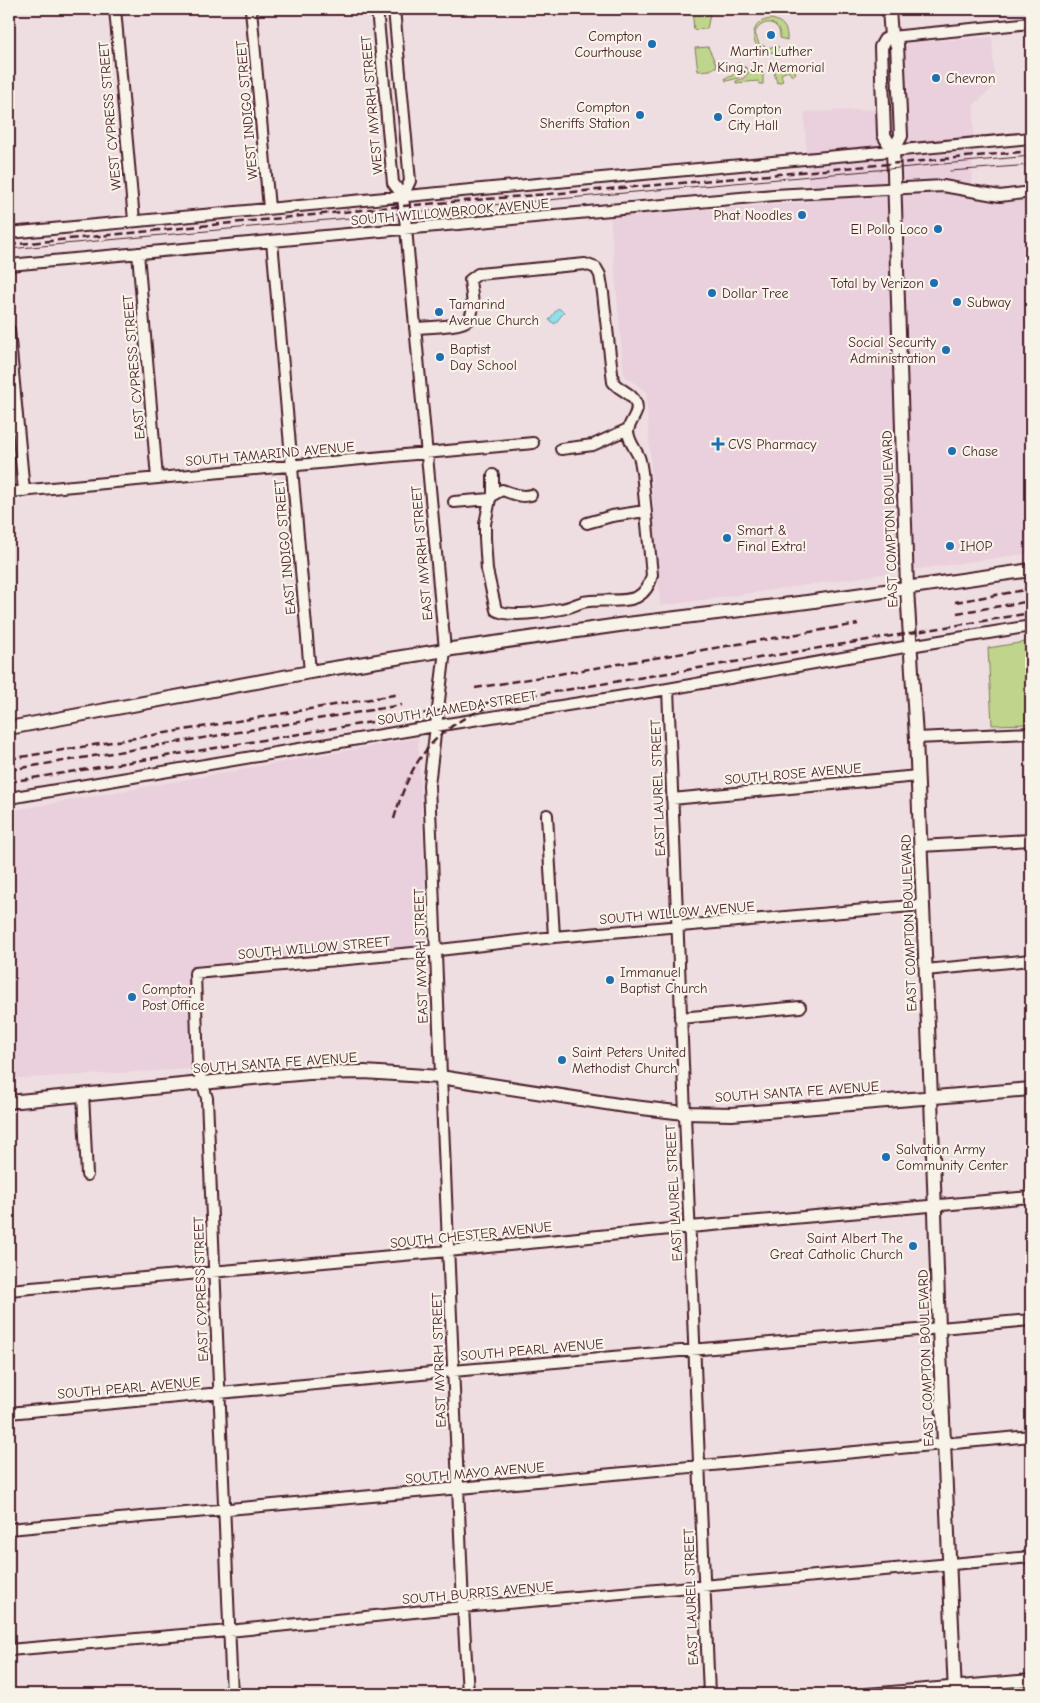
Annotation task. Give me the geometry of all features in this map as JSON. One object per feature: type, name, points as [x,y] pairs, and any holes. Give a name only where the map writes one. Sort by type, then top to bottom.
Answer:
[{"type":"main road","points":[[889,9],[891,37],[885,40],[881,46],[884,135],[893,151]]},
{"type":"main road","name":"EAST COMPTON BOULEVARD","points":[[893,151],[907,588],[918,776],[955,1691]]},
{"type":"main road","points":[[9,728],[310,672],[445,650],[1031,570]]},
{"type":"main road","name":"SOUTH SANTA FE AVENUE","points":[[9,1102],[318,1073],[364,1072],[440,1077],[617,1105],[684,1113],[732,1114],[1031,1089]]},
{"type":"street","name":"WEST CYPRESS STREET","points":[[115,9],[134,220]]},
{"type":"street","name":"WEST INDIGO STREET","points":[[251,9],[270,208]]},
{"type":"street","name":"WEST MYRRH STREET","points":[[377,9],[393,183],[403,196]]},
{"type":"street","name":"WEST MYRRH STREET","points":[[394,9],[410,181],[403,196],[405,218]]},
{"type":"street","points":[[891,37],[1031,23]]},
{"type":"street","name":"SOUTH WILLOWBROOK AVENUE","points":[[9,232],[1031,138]]},
{"type":"street","name":"SOUTH WILLOWBROOK AVENUE","points":[[9,265],[406,230],[734,198],[942,186],[1000,196],[1031,192]]},
{"type":"street","name":"EAST MYRRH STREET","points":[[405,218],[445,650],[429,785],[440,1077],[468,1694]]},
{"type":"street","name":"EAST INDIGO STREET","points":[[272,241],[310,672]]},
{"type":"street","name":"EAST CYPRESS STREET","points":[[138,253],[157,478]]},
{"type":"street","points":[[415,328],[463,324],[470,318],[472,304],[470,280],[478,274],[585,264],[596,268],[600,275],[603,293],[613,382],[618,388],[631,396],[636,403],[636,412],[628,429],[629,441],[640,460],[652,575],[650,583],[644,592],[637,597],[618,601],[584,602],[563,609],[506,614],[496,610],[487,570],[485,524],[492,497],[493,475]]},
{"type":"street","points":[[9,330],[24,490]]},
{"type":"street","points":[[561,449],[593,445],[628,429]]},
{"type":"street","name":"SOUTH TAMARIND AVENUE","points":[[9,492],[533,443]]},
{"type":"street","points":[[454,502],[492,497],[502,490],[517,496],[525,497],[531,495]]},
{"type":"street","points":[[587,523],[612,516],[645,512]]},
{"type":"street","name":"SOUTH ALAMEDA STREET","points":[[9,798],[435,726],[668,690],[1031,626]]},
{"type":"street","name":"EAST LAUREL STREET","points":[[668,690],[709,1694]]},
{"type":"street","points":[[916,738],[1031,733]]},
{"type":"street","name":"SOUTH ROSE AVENUE","points":[[672,799],[918,776]]},
{"type":"street","points":[[547,815],[554,937]]},
{"type":"street","points":[[920,846],[1031,840]]},
{"type":"street","name":"SOUTH WILLOW AVENUE","points":[[435,951],[554,937],[923,905]]},
{"type":"street","name":"SOUTH WILLOW STREET","points":[[195,973],[435,951]]},
{"type":"street","points":[[925,970],[1031,960]]},
{"type":"street","name":"EAST CYPRESS STREET","points":[[195,973],[198,1069],[206,1098],[215,1272],[232,1694]]},
{"type":"street","points":[[680,1018],[800,1007]]},
{"type":"street","points":[[83,1094],[87,1175]]},
{"type":"street","name":"SOUTH CHESTER AVENUE","points":[[9,1290],[448,1251],[690,1227],[1031,1198]]},
{"type":"street","name":"SOUTH PEARL AVENUE","points":[[9,1413],[453,1371],[1031,1320]]},
{"type":"street","name":"SOUTH MAYO AVENUE","points":[[9,1529],[1031,1436]]},
{"type":"street","name":"SOUTH BURRIS AVENUE","points":[[9,1650],[229,1631],[463,1607],[1031,1557]]},
{"type":"street","points":[[868,1694],[955,1691],[1031,1680]]},
{"type":"shaded area","points":[[992,37],[995,86],[974,105],[972,199],[1031,197],[1031,553],[660,606],[646,392],[624,375],[610,217],[809,202],[804,112],[908,108],[905,46],[907,43]]},
{"type":"shaded area","points":[[418,738],[428,946],[197,966],[189,978],[192,1069],[9,1079],[9,811]]},
{"type":"green space","points":[[692,9],[711,9],[707,29],[694,30]]},
{"type":"green space","points":[[771,19],[784,26],[787,32],[787,40],[780,38],[778,28],[770,23],[762,25],[755,33],[759,44],[769,48],[776,45],[781,49],[772,52],[764,51],[758,47],[754,34],[756,27],[761,22]]},
{"type":"green space","points":[[708,47],[717,66],[710,70],[698,71],[695,48]]},
{"type":"green space","points":[[738,63],[748,69],[736,79],[726,81],[725,78],[736,72],[738,67],[736,65]]},
{"type":"green space","points":[[791,63],[796,73],[792,76],[788,71],[781,74],[783,81],[777,83],[774,72]]},
{"type":"green space","points":[[750,70],[763,73],[763,84],[759,84],[758,81],[736,83],[736,81],[744,78]]},
{"type":"green space","points":[[1031,641],[1031,724],[992,725],[988,648]]},
{"type":"water","points":[[558,308],[564,312],[555,324],[549,320]]},
{"type":"tram line","points":[[9,249],[1031,156]]},
{"type":"tram line","points":[[950,171],[1031,165]]},
{"type":"railway","points":[[9,245],[403,206],[1031,151]]},
{"type":"railway","points":[[955,602],[1031,589]]},
{"type":"railway","points":[[957,613],[1031,601]]},
{"type":"railway","points":[[9,782],[1031,613]]},
{"type":"railway","points":[[475,688],[858,624]]},
{"type":"railway","points":[[9,759],[400,694]]},
{"type":"railway","points":[[9,770],[402,705]]},
{"type":"railway","points":[[394,819],[408,781],[426,750],[452,726],[488,707]]},
{"type":"place","name":"Martin Luther King, Jr. Memorial","points":[[771,35]]},
{"type":"place","name":"Compton Courthouse","points":[[652,44]]},
{"type":"place","name":"Chevron","points":[[936,78]]},
{"type":"place","name":"Compton Sheriffs Station","points":[[640,115]]},
{"type":"place","name":"Compton City Hall","points":[[718,117]]},
{"type":"place","name":"Phat Noodles","points":[[802,215]]},
{"type":"place","name":"El Pollo Loco","points":[[938,229]]},
{"type":"place","name":"Total by Verizon","points":[[934,283]]},
{"type":"place","name":"Dollar Tree","points":[[712,293]]},
{"type":"place","name":"Subway","points":[[957,302]]},
{"type":"place","name":"Tamarind Avenue Church","points":[[439,312]]},
{"type":"place","name":"Social Security Administration","points":[[946,350]]},
{"type":"place","name":"Baptist Day School","points":[[440,357]]},
{"type":"place","name":"CVS Pharmacy","points":[[718,444]]},
{"type":"place","name":"Chase","points":[[952,451]]},
{"type":"place","name":"Smart & Final Extra!","points":[[727,538]]},
{"type":"place","name":"IHOP","points":[[950,546]]},
{"type":"place","name":"Immanuel Baptist Church","points":[[610,980]]},
{"type":"place","name":"Compton Post Office","points":[[132,997]]},
{"type":"place","name":"Saint Peters United Methodist Church","points":[[562,1060]]},
{"type":"place","name":"Salvation Army Community Center","points":[[886,1157]]},
{"type":"place","name":"Saint Albert The Great Catholic Church","points":[[913,1246]]}]
